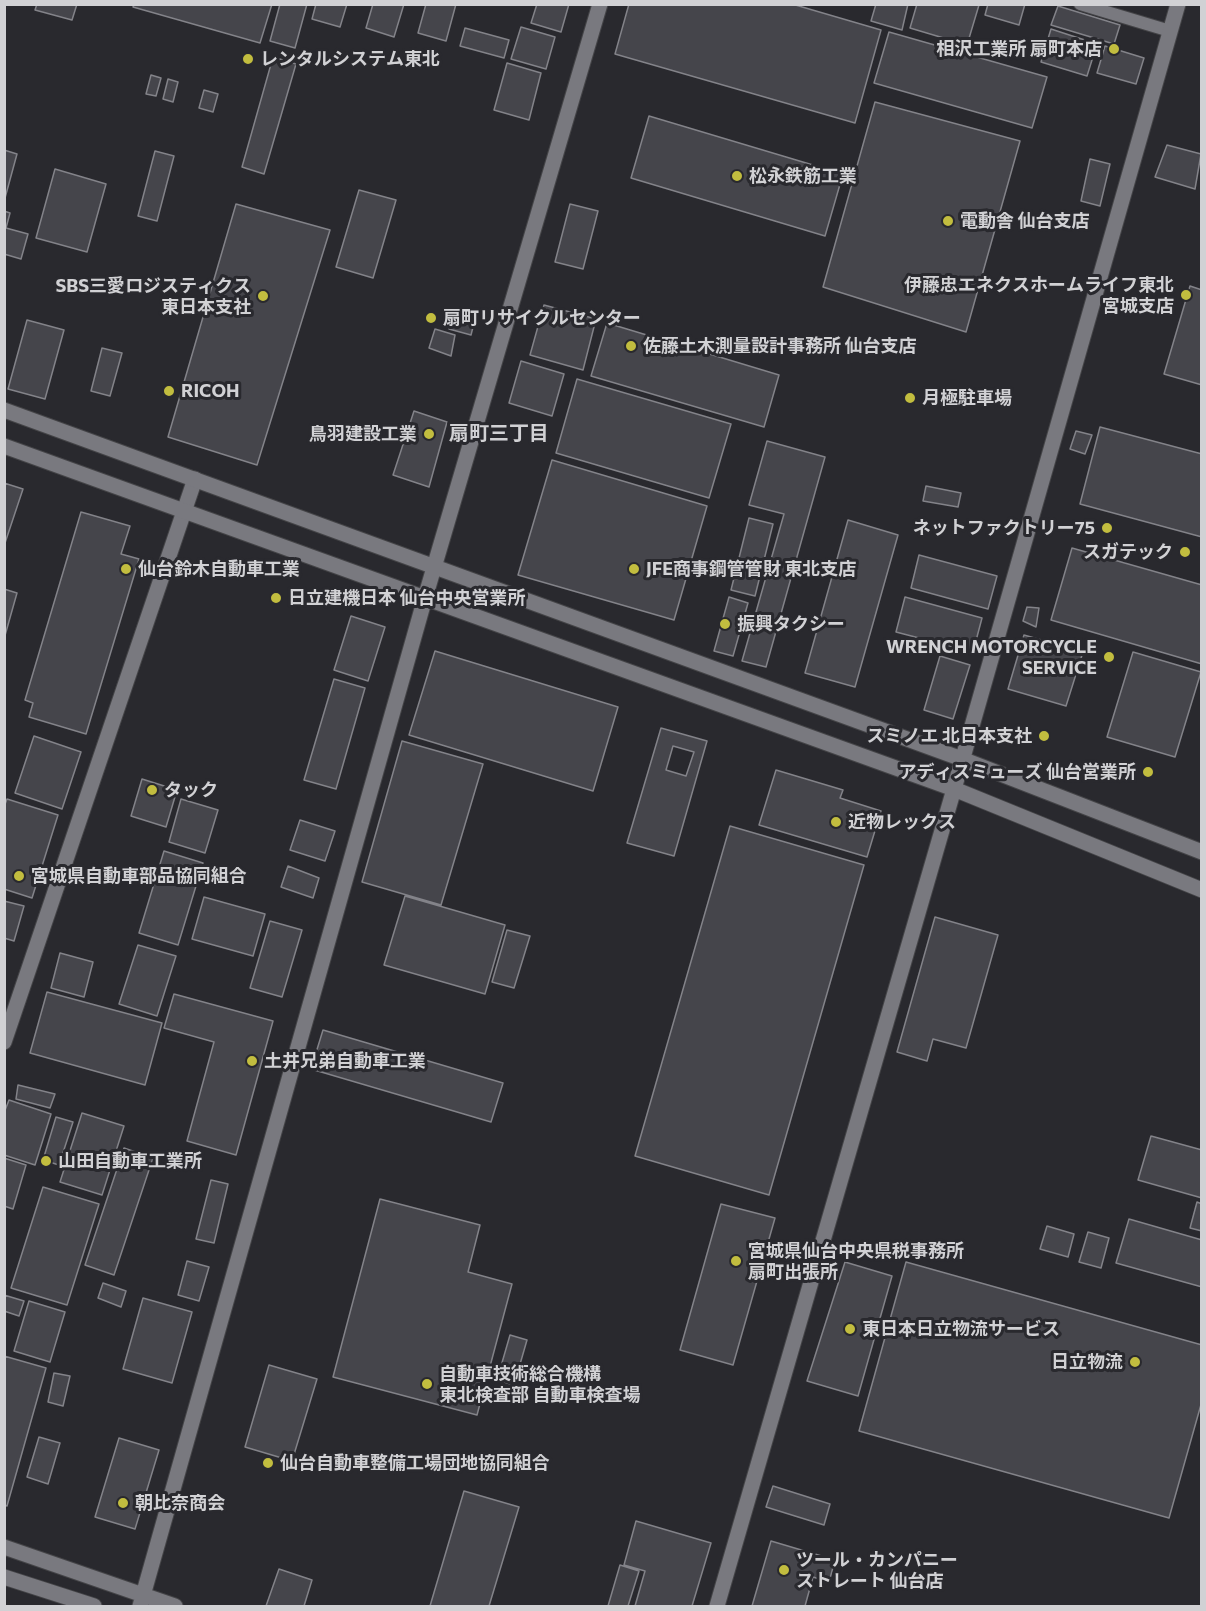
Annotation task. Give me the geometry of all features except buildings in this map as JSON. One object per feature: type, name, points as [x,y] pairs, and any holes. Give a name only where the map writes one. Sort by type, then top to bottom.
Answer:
[{"type":"street","points":[[141,1601],[434,566],[600,4]]},
{"type":"street","points":[[717,1606],[954,789],[1178,4]]},
{"type":"street","points":[[4,410],[962,759],[1202,852]]},
{"type":"street","points":[[4,446],[954,789],[1202,890]]},
{"type":"street","points":[[4,1042],[195,479]]},
{"type":"street","points":[[4,1547],[141,1601],[175,1606]]},
{"type":"street","points":[[4,1577],[94,1606]]},
{"type":"lane","points":[[1080,4],[1170,31]]},
{"type":"place","name":"相沢工業所 扇町本店","points":[[1114,49]]},
{"type":"place","name":"レンタルシステム東北","points":[[248,59]]},
{"type":"place","name":"松永鉄筋工業","points":[[737,176]]},
{"type":"place","name":"電動舎 仙台支店","points":[[948,221]]},
{"type":"place","name":"伊藤忠エネクスホームライフ東北 宮城支店","points":[[1186,295]]},
{"type":"place","name":"SBS三愛ロジスティクス 東日本支社","points":[[263,296]]},
{"type":"place","name":"扇町リサイクルセンター","points":[[431,318]]},
{"type":"place","name":"佐藤土木測量設計事務所 仙台支店","points":[[631,346]]},
{"type":"place","name":"RICOH","points":[[169,391]]},
{"type":"place","name":"月極駐車場","points":[[910,398]]},
{"type":"place","name":"鳥羽建設工業","points":[[429,434]]},
{"type":"place","name":"ネットファクトリー75","points":[[1107,528]]},
{"type":"place","name":"スガテック","points":[[1185,552]]},
{"type":"place","name":"仙台鈴木自動車工業","points":[[126,569]]},
{"type":"place","name":"JFE商事鋼管管財 東北支店","points":[[634,569]]},
{"type":"place","name":"日立建機日本 仙台中央営業所","points":[[276,598]]},
{"type":"place","name":"振興タクシー","points":[[725,624]]},
{"type":"place","name":"WRENCH MOTORCYCLE SERVICE","points":[[1109,657]]},
{"type":"place","name":"スミノエ 北日本支社","points":[[1044,736]]},
{"type":"place","name":"アディスミューズ 仙台営業所","points":[[1148,772]]},
{"type":"place","name":"タック","points":[[152,790]]},
{"type":"place","name":"近物レックス","points":[[836,822]]},
{"type":"place","name":"宮城県自動車部品協同組合","points":[[19,876]]},
{"type":"place","name":"土井兄弟自動車工業","points":[[252,1061]]},
{"type":"place","name":"山田自動車工業所","points":[[46,1161]]},
{"type":"place","name":"宮城県仙台中央県税事務所 扇町出張所","points":[[736,1261]]},
{"type":"place","name":"東日本日立物流サービス","points":[[850,1329]]},
{"type":"place","name":"日立物流","points":[[1135,1362]]},
{"type":"place","name":"自動車技術総合機構 東北検査部 自動車検査場","points":[[427,1384]]},
{"type":"place","name":"仙台自動車整備工場団地協同組合","points":[[268,1463]]},
{"type":"place","name":"朝比奈商会","points":[[123,1503]]},
{"type":"place","name":"ツール・カンパニー ストレート 仙台店","points":[[784,1570]]},
{"type":"district","name":"扇町三丁目","points":[[499,433]]}]
